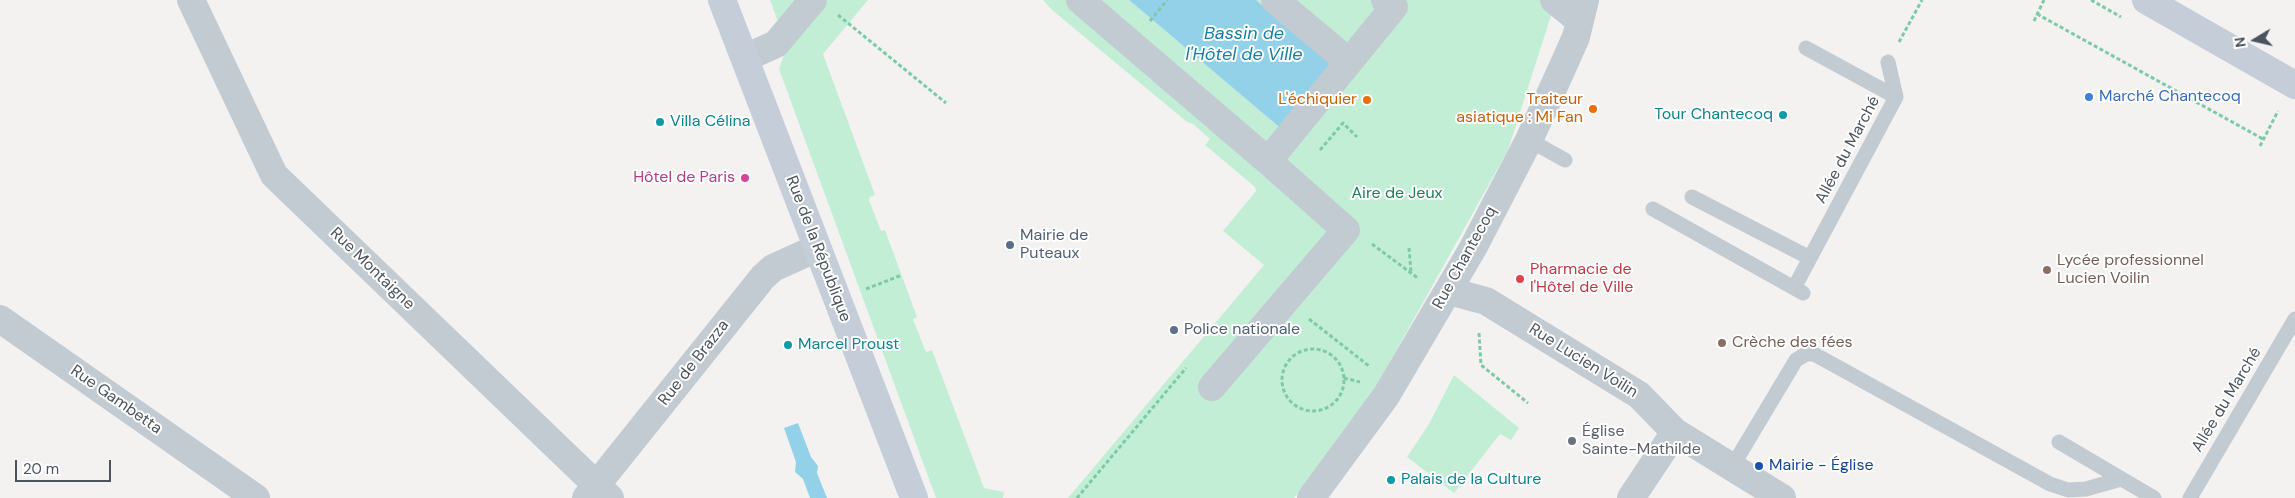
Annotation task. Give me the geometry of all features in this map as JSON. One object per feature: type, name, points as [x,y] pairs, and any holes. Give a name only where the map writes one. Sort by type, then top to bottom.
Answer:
[{"type":"street","name":"Rue Montaigne","points":[[191,0],[274,175],[597,494]]},
{"type":"street","name":"Rue de la République","points":[[722,0],[914,498]]},
{"type":"street","points":[[1080,0],[1346,230],[1212,387]]},
{"type":"street","points":[[1275,0],[1349,62]]},
{"type":"street","points":[[1554,0],[1582,10]]},
{"type":"street","points":[[2146,0],[2294,84]]},
{"type":"street","points":[[1268,161],[1349,62],[1393,2]]},
{"type":"street","points":[[745,58],[776,44],[824,6]]},
{"type":"street","name":"Rue Chantecoq","points":[[1311,498],[1386,396],[1437,287],[1529,140],[1576,37],[1582,10]]},
{"type":"street","name":"Rue de Brazza","points":[[597,494],[763,277],[773,268],[817,248]]},
{"type":"street","name":"Rue Lucien Voilin","points":[[1437,287],[1486,302],[1639,395],[1675,432],[1782,498]]},
{"type":"street","name":"Rue Gambetta","points":[[0,319],[256,498]]},
{"type":"street","points":[[1632,498],[1675,432]]},
{"type":"lane","points":[[1806,48],[1896,97]]},
{"type":"lane","name":"Allée du Marché","points":[[1652,209],[1799,290],[1810,258],[1896,97],[1888,62]]},
{"type":"lane","points":[[1529,140],[1565,160]]},
{"type":"lane","points":[[1692,197],[1810,258]]},
{"type":"lane","name":"Allée du Marché","points":[[2190,498],[2295,320]]},
{"type":"lane","points":[[1732,467],[1796,360],[1806,354],[1814,354],[2050,484],[2068,490],[2086,489],[2121,478]]},
{"type":"lane","points":[[2059,442],[2154,498]]},
{"type":"path","points":[[1888,62],[1922,0]]},
{"type":"path","points":[[2034,21],[2044,0]]},
{"type":"path","points":[[824,6],[946,103]]},
{"type":"path","points":[[2037,14],[2264,139]]},
{"type":"path","points":[[2260,146],[2294,84]]},
{"type":"path","points":[[1343,123],[1358,137]]},
{"type":"path","points":[[1369,241],[1412,273],[1437,287]]},
{"type":"path","points":[[1409,248],[1412,273]]},
{"type":"path","points":[[866,289],[902,275]]},
{"type":"path","points":[[1286,299],[1373,369]]},
{"type":"path","points":[[1479,328],[1481,365],[1528,403]]},
{"type":"path","points":[[1306,349],[1317,349],[1327,352],[1336,359],[1342,368],[1344,378],[1343,388],[1333,404],[1314,411],[1304,410],[1288,400],[1282,381],[1283,370],[1289,361],[1297,353],[1306,349]]},
{"type":"path","points":[[1077,498],[1188,366]]},
{"type":"path","points":[[1344,378],[1365,383]]},
{"type":"green space","points":[[770,0],[868,0],[823,54],[875,195],[870,197],[869,200],[881,231],[885,230],[917,317],[913,319],[925,350],[927,352],[932,350],[984,488],[1004,492],[1003,498],[936,498],[779,69],[785,52],[778,22]]},
{"type":"green space","name":"Aire de Jeux","points":[[1043,0],[1129,0],[1285,132],[1337,69],[1256,0],[1556,0],[1508,150],[1371,396],[1294,498],[1068,498],[1264,265],[1223,231],[1256,191],[1255,187],[1205,145],[1210,139],[1193,124],[1187,122],[1052,10]]},
{"type":"green space","points":[[1454,375],[1519,428],[1511,440],[1500,434],[1454,493],[1407,457],[1429,424]]},
{"type":"water","name":"Bassin de l'Hôtel de Ville","points":[[1129,0],[1256,0],[1338,69],[1285,132]]},
{"type":"water","points":[[798,423],[811,457],[818,466],[817,473],[827,498],[810,498],[803,479],[795,472],[796,462],[784,428]]},
{"type":"place","name":"Marché Chantecoq","points":[[2089,97]]},
{"type":"place","name":"L'échiquier","points":[[1367,100]]},
{"type":"place","name":"Traiteur asiatique : Mi Fan","points":[[1593,109]]},
{"type":"place","name":"Tour Chantecoq","points":[[1783,115]]},
{"type":"place","name":"Villa Célina","points":[[660,122]]},
{"type":"place","name":"Hôtel de Paris","points":[[745,178]]},
{"type":"place","name":"Mairie de Puteaux","points":[[1010,245]]},
{"type":"place","name":"Lycée professionnel Lucien Voilin","points":[[2047,270]]},
{"type":"place","name":"Pharmacie de l'Hôtel de Ville","points":[[1520,279]]},
{"type":"place","name":"Police nationale","points":[[1174,330]]},
{"type":"place","name":"Crèche des fées","points":[[1722,343]]},
{"type":"place","name":"Marcel Proust","points":[[788,345]]},
{"type":"place","name":"Église Sainte-Mathilde","points":[[1572,441]]},
{"type":"place","name":"Mairie - Église","points":[[1759,466]]},
{"type":"place","name":"Palais de la Culture","points":[[1391,480]]}]
